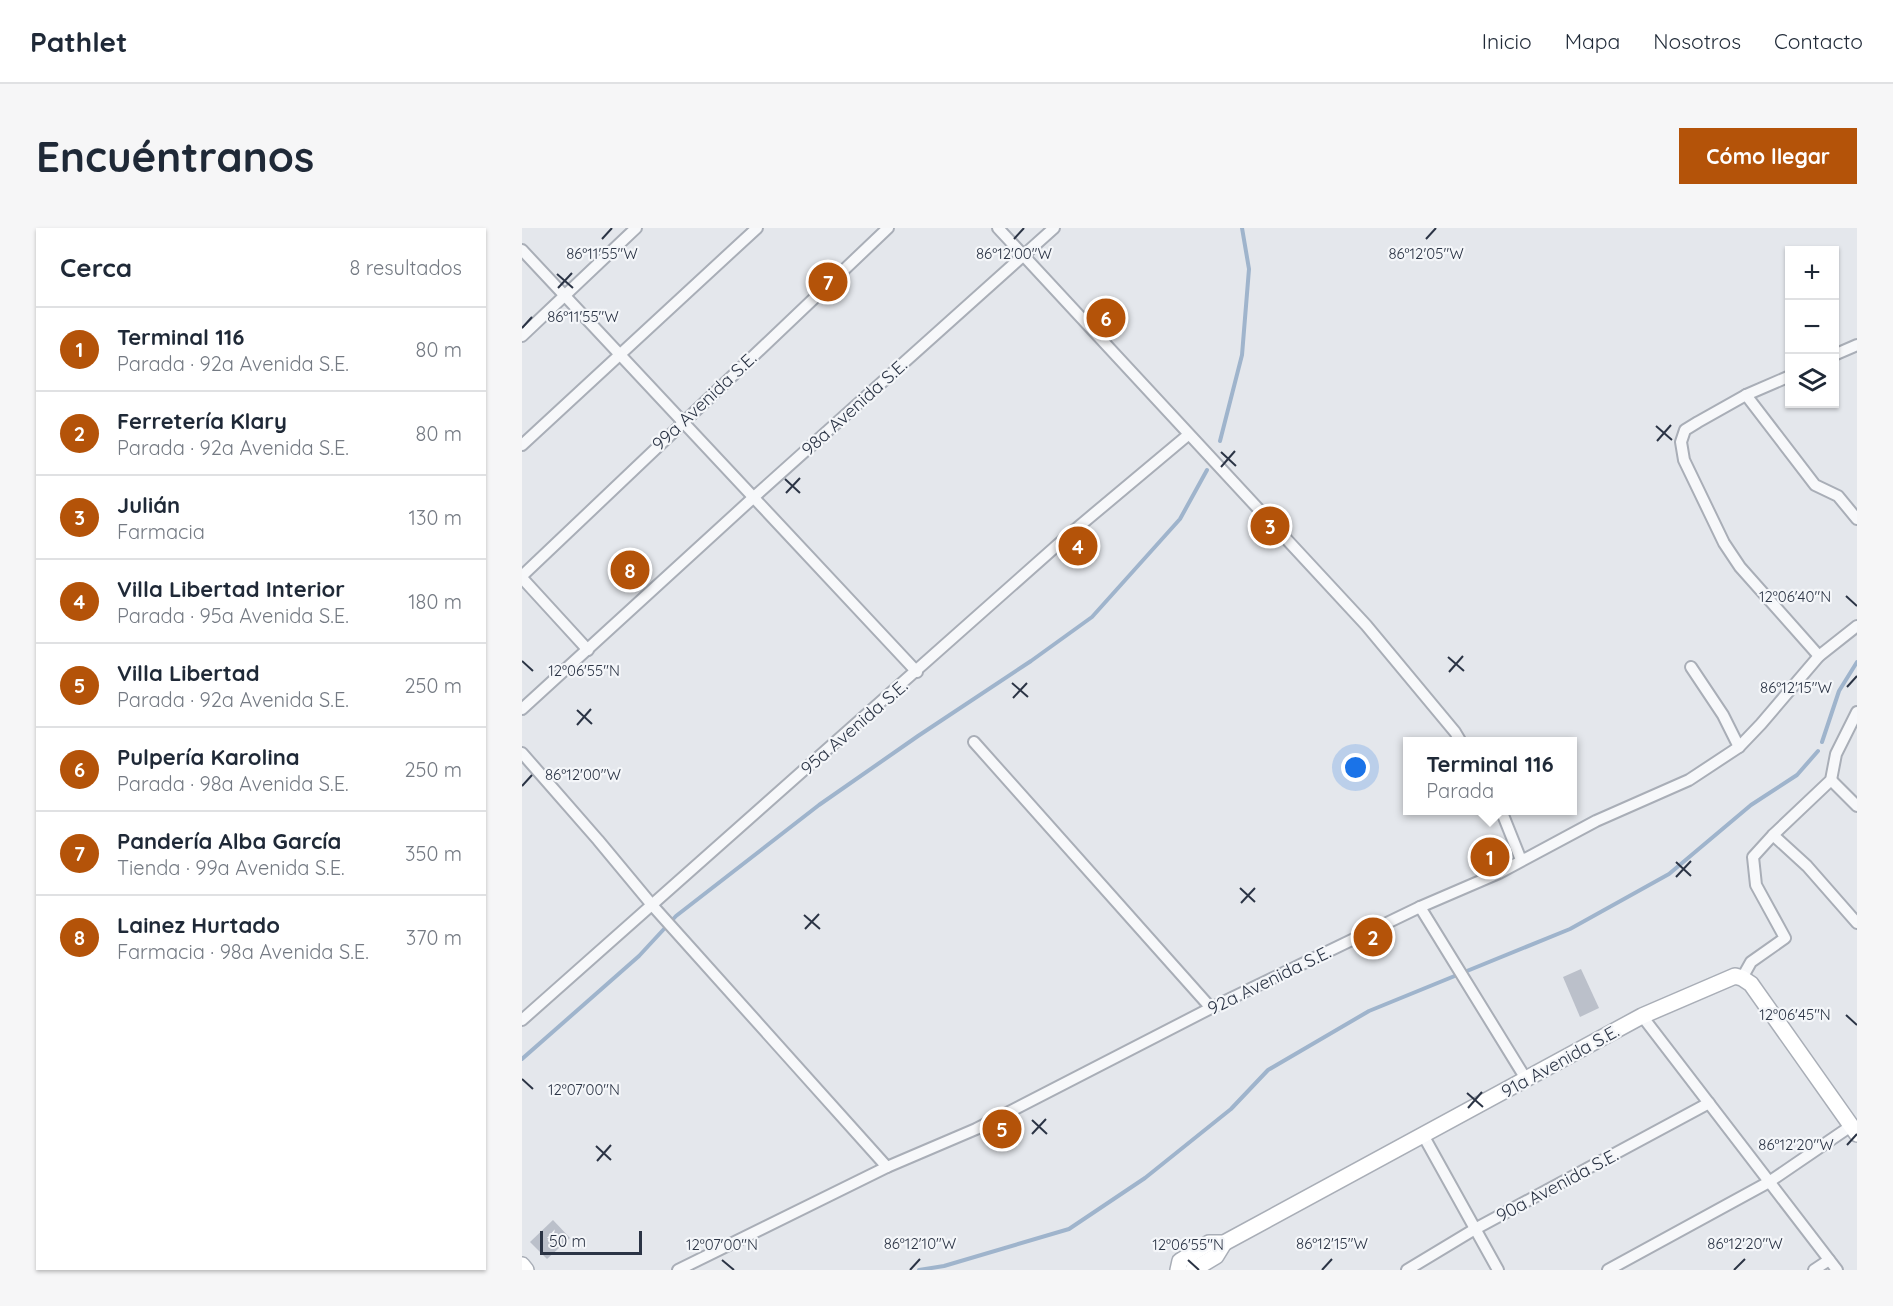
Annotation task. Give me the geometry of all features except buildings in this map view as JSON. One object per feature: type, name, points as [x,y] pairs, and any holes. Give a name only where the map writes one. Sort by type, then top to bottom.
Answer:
[{"type":"street","points":[[522,336],[636,228]]},
{"type":"street","points":[[522,445],[757,228]]},
{"type":"street","name":"99a Avenida S.E.","points":[[522,577],[888,228]]},
{"type":"street","points":[[998,228],[1373,634],[1410,676],[1458,737]]},
{"type":"street","name":"98a Avenida S.E.","points":[[522,710],[754,497],[1054,228]]},
{"type":"street","points":[[522,250],[917,672]]},
{"type":"street","points":[[1838,354],[1855,349]]},
{"type":"street","points":[[1785,378],[1746,395],[1698,422],[1685,430],[1681,442],[1684,460],[1724,543],[1740,567],[1819,656]]},
{"type":"street","points":[[1746,395],[1815,485],[1838,496],[1857,519]]},
{"type":"street","name":"95a Avenida S.E.","points":[[522,1020],[1071,533],[1188,435]]},
{"type":"street","points":[[522,577],[588,650]]},
{"type":"street","name":"92a Avenida S.E.","points":[[678,1270],[887,1167],[976,1129],[1211,1008],[1420,907],[1499,873],[1596,821],[1689,780],[1739,747],[1819,656],[1857,626]]},
{"type":"street","points":[[1691,667],[1723,715],[1739,747]]},
{"type":"street","points":[[1608,1270],[1769,1182],[1854,1130],[1751,984],[1743,978],[1751,962],[1785,938],[1755,885],[1753,857],[1831,780],[1836,754],[1857,712]]},
{"type":"street","points":[[974,742],[1211,1008]]},
{"type":"street","points":[[522,753],[652,905],[887,1167]]},
{"type":"street","points":[[1831,780],[1857,806]]},
{"type":"street","points":[[1503,815],[1521,860]]},
{"type":"street","points":[[1773,835],[1807,866],[1857,923]]},
{"type":"street","points":[[1420,907],[1526,1079]]},
{"type":"street","name":"91a Avenida S.E.","points":[[1178,1270],[1180,1261],[1209,1243],[1224,1243],[1642,1016],[1735,976],[1743,978]]},
{"type":"street","points":[[1642,1016],[1837,1270]]},
{"type":"street","name":"90a Avenida S.E.","points":[[1407,1270],[1475,1229],[1709,1103]]},
{"type":"street","points":[[1423,1135],[1498,1270]]},
{"type":"street","name":"91a Avenida S.E.","points":[[1192,1270],[1216,1256],[1224,1243]]},
{"type":"street","points":[[1814,1270],[1829,1260]]},
{"type":"street","points":[[522,1265],[526,1270]]},
{"type":"waterway","points":[[1220,441],[1242,355],[1249,269],[1242,228]]},
{"type":"waterway","points":[[522,1059],[639,956],[676,916],[819,805],[1092,617],[1180,519],[1207,470]]},
{"type":"waterway","points":[[1822,742],[1839,691],[1857,662]]},
{"type":"waterway","points":[[919,1270],[944,1266],[1069,1229],[1145,1178],[1231,1109],[1268,1070],[1369,1011],[1570,929],[1669,874],[1751,805],[1797,775],[1818,751]]},
{"type":"place","name":"Pandería Alba García","points":[[828,282]]},
{"type":"place","name":"Pulpería Karolina","points":[[1106,318]]},
{"type":"place","name":"Julián","points":[[1270,526]]},
{"type":"place","name":"Villa Libertad Interior","points":[[1078,546]]},
{"type":"place","name":"Lainez Hurtado","points":[[630,570]]},
{"type":"place","name":"Terminal 116","points":[[1490,857]]},
{"type":"place","name":"Ferretería Klary","points":[[1373,937]]},
{"type":"place","name":"Villa Libertad","points":[[1002,1129]]}]
